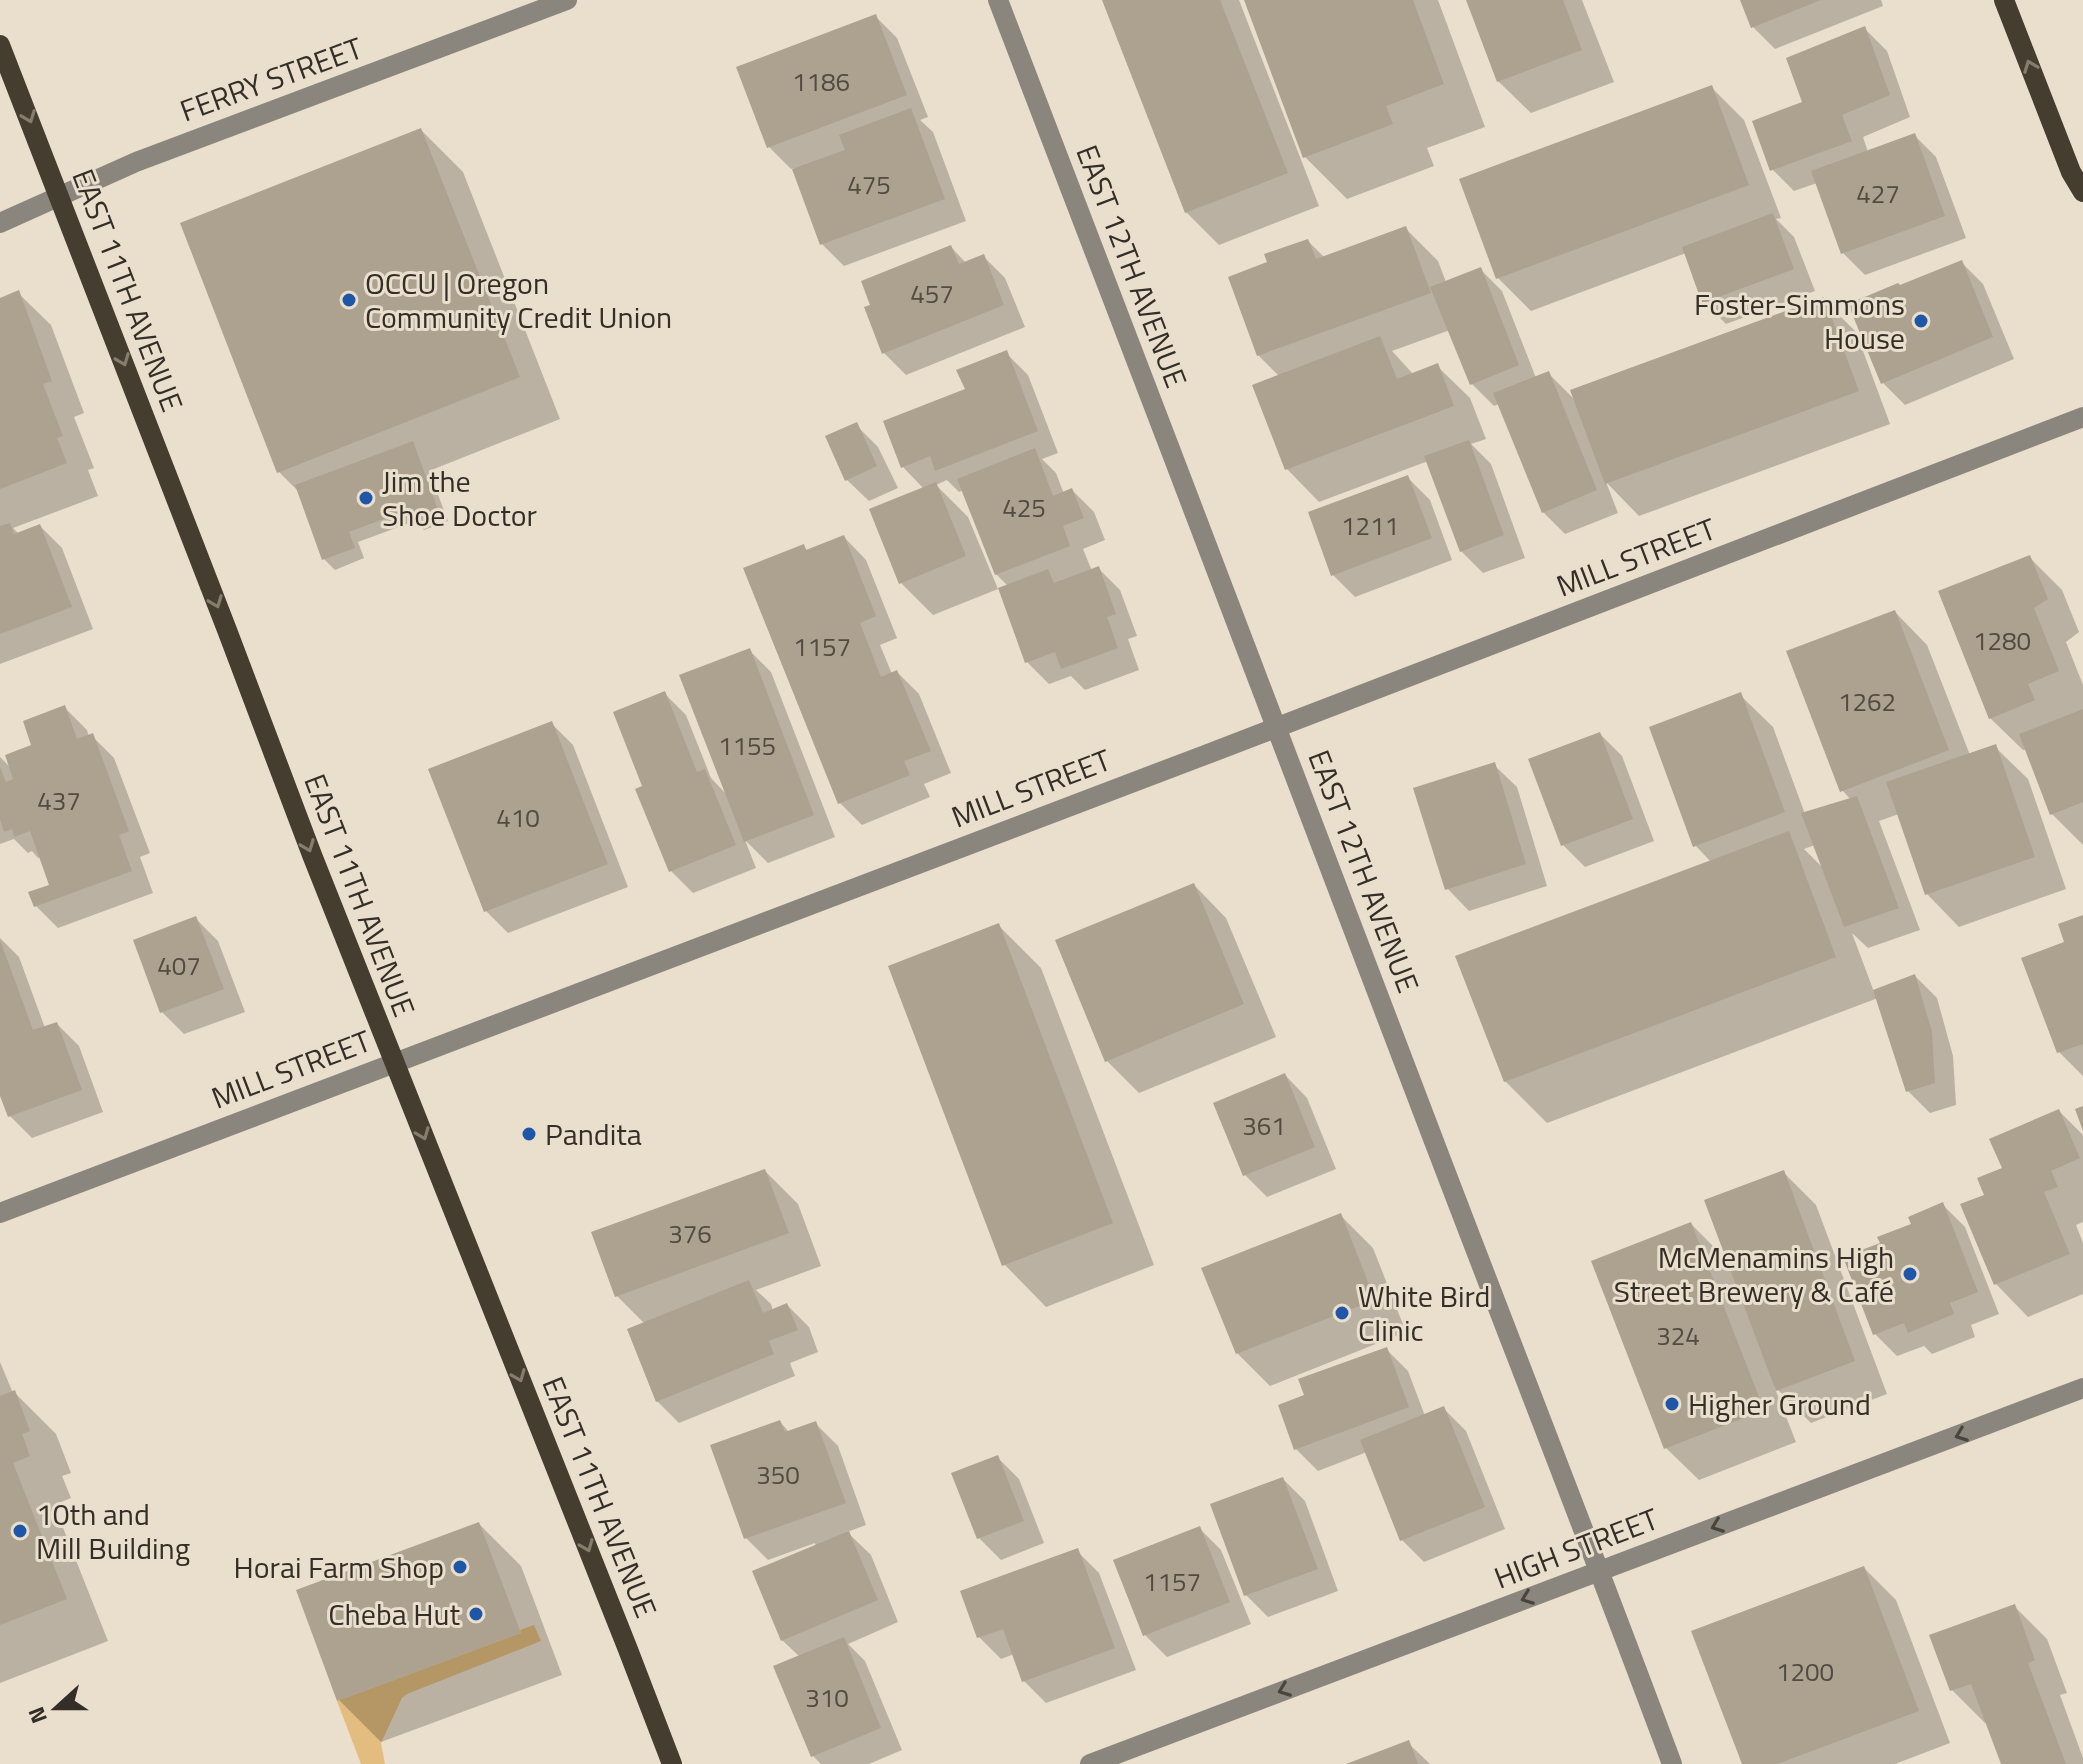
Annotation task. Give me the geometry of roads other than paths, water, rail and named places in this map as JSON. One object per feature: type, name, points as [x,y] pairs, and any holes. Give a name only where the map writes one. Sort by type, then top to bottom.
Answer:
[{"type":"main road","points":[[2004,0],[2071,172],[2083,192]]},
{"type":"main road","name":"EAST 11TH AVENUE","points":[[0,45],[312,855],[672,1764]]},
{"type":"street","name":"FERRY STREET","points":[[0,223],[136,162],[567,0]]},
{"type":"street","name":"EAST 12TH AVENUE","points":[[998,0],[1672,1764]]},
{"type":"street","name":"MILL STREET","points":[[0,1213],[2083,417]]},
{"type":"street","name":"HIGH STREET","points":[[1090,1764],[2083,1388]]},
{"type":"place","name":"OCCU | Oregon Community Credit Union","points":[[349,300]]},
{"type":"place","name":"Foster-Simmons House","points":[[1921,321]]},
{"type":"place","name":"Jim the Shoe Doctor","points":[[366,498]]},
{"type":"place","name":"Pandita","points":[[529,1134]]},
{"type":"place","name":"McMenamins High Street Brewery & Café","points":[[1910,1274]]},
{"type":"place","name":"White Bird Clinic","points":[[1342,1313]]},
{"type":"place","name":"Higher Ground","points":[[1672,1404]]},
{"type":"place","name":"10th and Mill Building","points":[[20,1531]]},
{"type":"place","name":"Horai Farm Shop","points":[[460,1567]]},
{"type":"place","name":"Cheba Hut","points":[[476,1614]]}]
